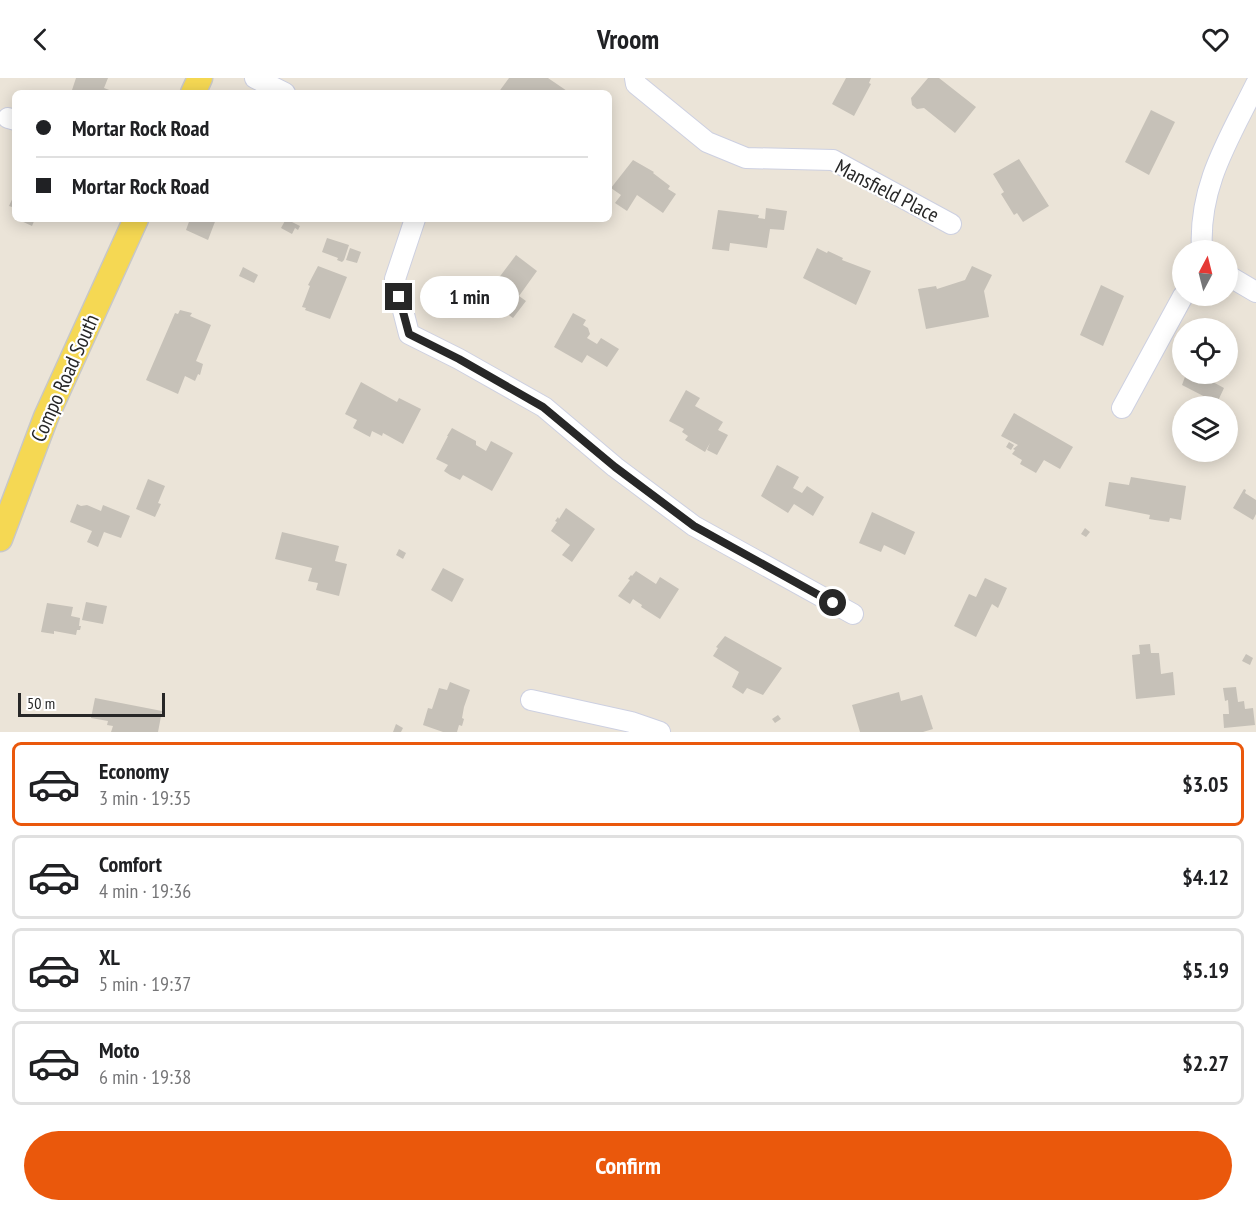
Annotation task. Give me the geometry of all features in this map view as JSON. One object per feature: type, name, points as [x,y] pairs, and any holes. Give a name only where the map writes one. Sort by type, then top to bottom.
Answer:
[{"type":"main road","name":"Compo Road South","points":[[1,533],[46,417],[135,222]]},
{"type":"street","points":[[255,78],[279,90]]},
{"type":"street","name":"Mansfield Place","points":[[635,78],[636,84],[707,142],[746,158],[833,160],[951,224]]},
{"type":"street","points":[[1202,240],[1201,227],[1212,175],[1256,84]]},
{"type":"street","points":[[414,222],[395,279],[409,334],[459,359],[543,407],[615,467],[694,526],[853,614]]},
{"type":"street","points":[[1238,281],[1256,292]]},
{"type":"street","points":[[1122,408],[1178,306]]},
{"type":"street","points":[[531,700],[631,722],[660,732]]},
{"type":"building","points":[[76,78],[108,78],[104,88],[109,90],[72,90]]},
{"type":"building","points":[[509,78],[548,78],[566,90],[500,90]]},
{"type":"building","points":[[846,78],[871,78],[869,83],[871,84],[854,116],[832,104]]},
{"type":"building","points":[[928,78],[939,78],[976,107],[955,133],[924,108],[917,109],[912,105],[911,98]]},
{"type":"building","points":[[1151,110],[1175,122],[1149,175],[1125,162]]},
{"type":"building","points":[[1019,159],[1049,206],[1023,222],[1017,213],[1014,215],[1001,194],[1004,192],[993,174]]},
{"type":"building","points":[[633,160],[654,172],[670,186],[668,189],[676,194],[663,213],[637,195],[627,211],[615,203],[621,195],[612,187]]},
{"type":"building","points":[[766,208],[787,211],[784,230],[770,229],[767,248],[730,243],[729,251],[712,249],[718,210],[759,215],[758,218],[765,219]]},
{"type":"building","points":[[189,222],[215,222],[208,240],[186,230]]},
{"type":"building","points":[[284,222],[292,222],[300,226],[298,230],[295,228],[292,234],[281,228]]},
{"type":"building","points":[[327,238],[349,245],[342,262],[322,252]]},
{"type":"building","points":[[350,248],[361,252],[357,263],[346,260]]},
{"type":"building","points":[[817,248],[871,271],[856,305],[803,278]]},
{"type":"building","points":[[516,255],[537,271],[519,296],[526,301],[513,318],[488,300],[487,302],[483,299]]},
{"type":"building","points":[[318,266],[347,277],[330,319],[302,307],[310,286],[308,285]]},
{"type":"building","points":[[972,266],[992,275],[984,291],[989,317],[926,329],[918,289],[936,286],[937,289],[965,280]]},
{"type":"building","points":[[243,267],[258,275],[254,283],[239,276]]},
{"type":"building","points":[[1101,285],[1124,296],[1103,346],[1080,335]]},
{"type":"building","points":[[180,310],[192,313],[190,316],[211,325],[196,361],[203,364],[200,375],[198,374],[195,381],[185,376],[178,394],[146,380],[175,313],[178,314]]},
{"type":"building","points":[[573,313],[586,320],[583,325],[588,328],[590,334],[587,338],[597,344],[601,338],[619,349],[607,367],[587,355],[582,363],[554,347]]},
{"type":"building","points":[[361,382],[397,402],[399,398],[421,409],[403,444],[383,433],[382,436],[372,431],[370,437],[353,428],[357,420],[345,414]]},
{"type":"building","points":[[1217,384],[1224,388],[1220,396],[1203,396],[1182,385]]},
{"type":"building","points":[[686,390],[700,398],[695,406],[723,422],[718,430],[728,435],[717,455],[707,450],[710,443],[705,452],[685,440],[688,436],[682,432],[684,429],[669,421]]},
{"type":"building","points":[[1014,413],[1073,447],[1060,469],[1044,460],[1036,473],[1020,464],[1022,460],[1012,454],[1015,450],[1013,449],[1018,445],[1001,436]]},
{"type":"building","points":[[452,428],[476,441],[476,445],[486,451],[491,441],[513,453],[492,491],[463,475],[460,480],[450,475],[444,471],[448,465],[436,459]]},
{"type":"building","points":[[1009,442],[1014,445],[1011,450],[1006,447]]},
{"type":"building","points":[[777,465],[799,477],[793,488],[802,493],[807,486],[824,497],[813,516],[794,504],[788,513],[761,496]]},
{"type":"building","points":[[1131,477],[1186,486],[1181,520],[1170,518],[1169,522],[1149,519],[1150,515],[1105,506],[1109,482],[1129,485]]},
{"type":"building","points":[[148,479],[165,486],[155,517],[136,509]]},
{"type":"building","points":[[1244,489],[1245,493],[1256,500],[1256,514],[1253,520],[1233,508]]},
{"type":"building","points":[[77,504],[87,505],[101,511],[103,505],[130,516],[121,538],[104,532],[98,547],[87,542],[92,531],[70,522]]},
{"type":"building","points":[[566,508],[595,529],[572,562],[562,555],[570,545],[551,531],[557,522],[555,521]]},
{"type":"building","points":[[872,512],[915,532],[905,555],[884,545],[881,552],[859,543]]},
{"type":"building","points":[[1085,528],[1090,532],[1086,537],[1081,534]]},
{"type":"building","points":[[282,532],[339,546],[335,561],[347,564],[339,596],[316,590],[318,583],[308,581],[312,568],[275,559]]},
{"type":"building","points":[[399,549],[406,553],[403,559],[396,555]]},
{"type":"building","points":[[443,568],[464,579],[452,602],[431,590]]},
{"type":"building","points":[[636,571],[656,584],[660,577],[679,589],[660,619],[633,599],[630,604],[618,596],[630,580],[628,579]]},
{"type":"building","points":[[985,578],[1007,588],[998,608],[992,604],[976,637],[954,626],[969,594],[976,597]]},
{"type":"building","points":[[86,602],[107,606],[103,624],[82,620]]},
{"type":"building","points":[[47,603],[73,607],[71,616],[80,618],[79,626],[81,626],[76,635],[54,631],[54,634],[41,632]]},
{"type":"building","points":[[725,636],[782,668],[763,695],[747,688],[743,694],[732,687],[739,672],[713,656],[718,648],[716,647]]},
{"type":"building","points":[[1150,644],[1151,653],[1159,653],[1161,674],[1173,672],[1175,695],[1136,699],[1132,655],[1140,654],[1139,645]]},
{"type":"building","points":[[1246,654],[1253,658],[1250,665],[1242,661]]},
{"type":"building","points":[[450,682],[470,690],[464,707],[462,726],[459,725],[457,732],[443,732],[423,725],[428,708],[432,709],[439,688],[447,690]]},
{"type":"building","points":[[1236,687],[1238,702],[1244,701],[1245,709],[1253,708],[1255,725],[1224,728],[1223,714],[1229,714],[1228,700],[1225,701],[1223,688]]},
{"type":"building","points":[[899,692],[901,701],[922,695],[933,729],[923,732],[860,732],[852,705]]},
{"type":"building","points":[[95,698],[162,711],[158,732],[111,732],[113,726],[107,725],[108,721],[91,718]]},
{"type":"building","points":[[778,715],[781,719],[775,723],[772,719]]},
{"type":"building","points":[[396,724],[403,728],[401,732],[393,732]]},
{"type":"route","points":[[399,297],[409,334],[459,359],[543,407],[615,467],[694,526],[833,603]]}]
